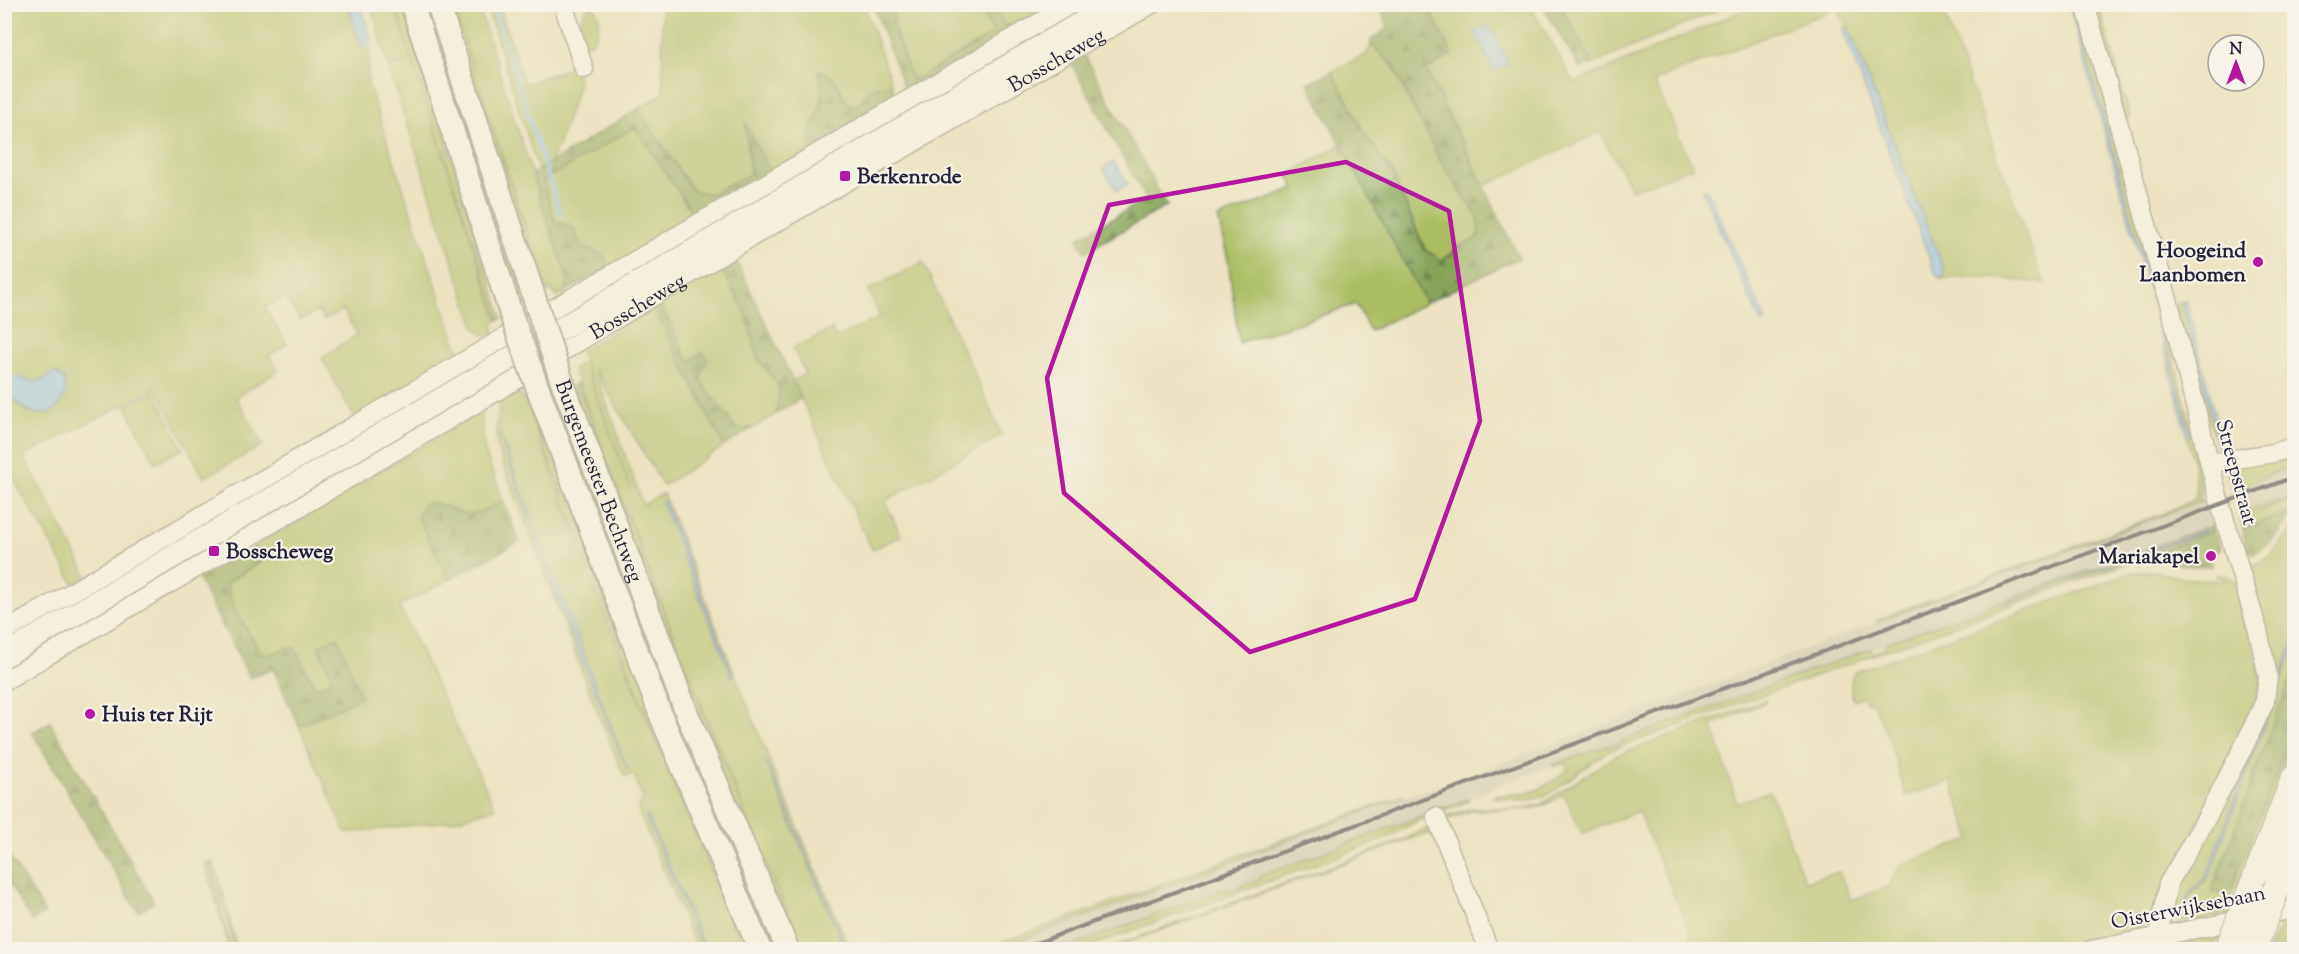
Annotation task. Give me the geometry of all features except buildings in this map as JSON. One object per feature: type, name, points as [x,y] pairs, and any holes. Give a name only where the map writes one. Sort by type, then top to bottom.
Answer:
[{"type":"highway","points":[[2228,949],[2295,779]]},
{"type":"highway","points":[[2254,947],[2295,844]]},
{"type":"main road","name":"Burgemeester Bechtweg","points":[[412,4],[511,315],[663,721],[760,950]]},
{"type":"main road","name":"Burgemeester Bechtweg","points":[[438,4],[560,376],[687,714],[788,950]]},
{"type":"main road","name":"Bosscheweg","points":[[4,656],[1113,4]]},
{"type":"street","points":[[563,4],[584,69]]},
{"type":"street","name":"Bosscheweg","points":[[4,681],[921,116],[1071,4]]},
{"type":"street","name":"Bosscheweg","points":[[4,632],[921,116],[1152,4]]},
{"type":"street","name":"Streepstraat","points":[[2085,4],[2170,307],[2219,500],[2258,631],[2268,676],[2265,701],[2207,818],[2168,884],[2158,936]]},
{"type":"street","points":[[2211,463],[2295,447]]},
{"type":"street","points":[[1436,817],[1489,950]]},
{"type":"street","name":"Oisterwijksebaan","points":[[2091,950],[2295,909]]},
{"type":"highlighted area","points":[[1346,162],[1449,211],[1480,421],[1415,599],[1250,652],[1064,493],[1047,378],[1109,205]]},
{"type":"shaded area","points":[[2294,467],[2294,494],[2282,501],[2271,502],[2239,513],[2240,508],[2234,489]]},
{"type":"shaded area","points":[[2203,500],[2211,524],[2194,532],[1924,628],[1877,648],[1621,741],[1611,747],[1607,746],[1488,789],[1489,791],[1247,883],[1238,889],[1231,891],[1229,888],[1224,889],[1061,949],[995,950],[1211,870],[1356,813],[1461,778]]},
{"type":"green space","points":[[211,4],[218,6],[221,4],[348,5],[361,48],[368,46],[370,55],[368,84],[460,356],[355,419],[322,358],[357,334],[343,310],[324,320],[318,311],[300,320],[285,296],[265,308],[287,344],[269,355],[278,371],[236,397],[263,445],[204,478],[156,388],[24,456],[87,576],[74,584],[5,464],[4,388],[25,410],[37,414],[44,413],[52,410],[64,379],[57,373],[39,381],[18,379],[5,385],[5,5]]},
{"type":"green space","points":[[371,5],[395,5],[408,48],[396,5],[404,5],[502,318],[499,320],[409,50],[498,320],[494,323],[493,334],[484,335],[475,328],[390,73],[389,68],[405,63],[404,61],[388,66]]},
{"type":"green space","points":[[419,5],[430,5],[527,303],[520,308]]},
{"type":"green space","points":[[446,5],[451,5],[461,33],[453,5],[478,5],[568,280],[566,291],[557,296],[550,290],[547,292],[462,35],[541,280],[536,282]]},
{"type":"green space","points":[[486,5],[499,5],[524,84],[573,67],[579,83],[558,146],[549,164],[538,170]]},
{"type":"green space","points":[[662,5],[864,5],[892,85],[876,87],[857,105],[851,105],[845,101],[841,89],[818,70],[822,93],[811,128],[816,147],[771,173],[745,124],[750,174],[712,194],[693,191],[638,109],[663,94]]},
{"type":"green space","points":[[873,5],[890,5],[894,16],[893,25],[910,75],[915,79],[994,33],[978,5],[991,5],[1004,24],[1018,30],[906,94]]},
{"type":"green space","points":[[890,5],[978,5],[994,33],[915,79],[910,75],[893,25],[894,16]]},
{"type":"green space","points":[[991,5],[1061,5],[1018,30],[1004,25]]},
{"type":"green space","points":[[1379,5],[1428,5],[1452,55],[1426,70],[1519,258],[1426,303],[1308,83],[1332,71],[1368,139],[1392,172],[1424,249],[1441,260],[1453,254],[1458,246],[1477,237],[1478,217],[1439,158],[1393,66],[1371,44],[1371,40],[1388,28]]},
{"type":"green space","points":[[1428,5],[1530,5],[1574,83],[1756,5],[1941,5],[2044,283],[1977,277],[1940,279],[1939,277],[1942,277],[1945,272],[1849,29],[1838,8],[1654,81],[1693,167],[1632,190],[1600,132],[1484,186],[1426,69],[1452,55]]},
{"type":"green space","points":[[1542,5],[1560,5],[1593,64],[1580,69]]},
{"type":"green space","points":[[1560,5],[1729,5],[1593,64]]},
{"type":"green space","points":[[2072,5],[2078,5],[2159,297],[2153,301],[2138,240]]},
{"type":"green space","points":[[2092,5],[2099,5],[2130,118],[2124,119]]},
{"type":"green space","points":[[589,7],[593,7],[596,11],[599,25],[592,43],[585,44],[581,20]]},
{"type":"green space","points":[[1371,44],[1393,66],[1411,105],[1463,196],[1478,217],[1480,228],[1477,238],[1458,246],[1448,258],[1441,260],[1435,258],[1425,249],[1392,172],[1368,139],[1332,71],[1367,54]]},
{"type":"green space","points":[[1084,55],[1167,206],[1085,252],[1078,238],[1146,199],[1071,63]]},
{"type":"green space","points":[[818,69],[833,79],[848,103],[857,105],[872,90],[886,85],[892,85],[897,99],[816,147],[810,143],[810,138],[811,130],[820,112],[823,96]]},
{"type":"green space","points":[[638,109],[693,191],[712,194],[750,174],[745,122],[771,173],[695,217],[635,127],[543,181],[555,222],[575,228],[581,246],[604,256],[608,268],[556,297],[566,291],[568,280],[532,174]]},
{"type":"green space","points":[[636,126],[695,217],[608,268],[599,253],[579,244],[575,228],[555,222],[543,181]]},
{"type":"green space","points":[[1341,144],[1426,303],[1370,331],[1356,304],[1239,343],[1228,260],[1218,218],[1295,189],[1288,175]]},
{"type":"green space","points":[[736,260],[801,398],[776,414],[780,388],[758,359],[746,313],[721,269]]},
{"type":"green space","points":[[923,262],[1002,435],[885,501],[901,536],[872,550],[793,381],[805,374],[793,348],[832,329],[836,338],[880,317],[868,290]]},
{"type":"green space","points":[[721,269],[746,313],[758,359],[781,389],[776,414],[753,428],[736,429],[701,382],[701,376],[689,361],[660,304]]},
{"type":"green space","points":[[2182,302],[2219,444],[2222,443],[2228,450],[2252,450],[2222,453],[2217,447],[2175,304]]},
{"type":"green space","points":[[660,304],[688,361],[703,352],[708,360],[701,375],[701,382],[736,428],[753,428],[724,446],[654,308]]},
{"type":"green space","points":[[654,308],[724,446],[663,486],[594,368],[643,505],[663,493],[770,762],[850,949],[847,949],[766,764],[845,949],[803,949],[684,660],[573,368],[584,361],[580,351]],"holes":[[[664,501],[733,675],[701,602],[662,502]]]},
{"type":"green space","points":[[2154,310],[2163,314],[2191,427],[2201,486],[2200,498],[2203,500],[1875,622],[2164,513],[2194,499],[2196,494],[2194,466],[2187,436],[2190,435],[2159,318]]},
{"type":"green space","points":[[553,379],[779,949],[768,949],[706,803],[546,383]]},
{"type":"green space","points":[[577,383],[689,680],[802,949],[795,949],[699,719],[572,385]]},
{"type":"green space","points":[[516,388],[523,400],[525,399],[601,605],[660,752],[525,395],[529,393],[752,949],[744,949],[662,754],[743,949],[705,949],[646,814],[703,949],[697,949],[637,808],[643,800],[634,775],[624,776],[593,701],[497,448],[498,415],[502,414],[501,411],[498,412],[499,399]],"holes":[[[499,434],[628,771],[570,630]]]},
{"type":"green space","points":[[155,392],[183,449],[155,463],[126,406]]},
{"type":"green space","points":[[482,411],[485,452],[503,500],[473,514],[462,513],[432,502],[421,508],[418,518],[449,580],[399,606],[495,808],[452,821],[346,833],[299,726],[360,697],[338,637],[320,645],[319,650],[332,677],[331,681],[318,687],[314,685],[295,649],[288,647],[269,655],[262,654],[237,614],[226,583],[262,562],[255,546]]},
{"type":"green space","points":[[2294,450],[2294,467],[2276,472],[2233,491],[2225,466]]},
{"type":"green space","points":[[2294,494],[2294,497],[2245,516],[2294,499],[2294,510],[2243,529],[2239,513],[2271,502],[2282,501]]},
{"type":"green space","points":[[503,500],[519,542],[449,580],[418,518],[421,508],[432,502],[462,513],[473,514]]},
{"type":"green space","points":[[2294,510],[2271,542],[2254,554],[2246,550],[2243,529]]},
{"type":"green space","points":[[2211,524],[2221,549],[2210,556],[2212,566],[2136,560],[2211,532]]},
{"type":"green space","points":[[2294,525],[2294,641],[2209,870],[2205,878],[2187,896],[2181,915],[2189,896],[2206,880],[2294,646],[2294,672],[2254,772],[2213,893],[2225,893],[2232,887],[2294,729],[2294,741],[2238,887],[2234,890],[2228,906],[2292,895],[2294,888],[2294,903],[2182,923],[2171,917],[2168,903],[2263,702],[2252,565],[2271,554]]},
{"type":"green space","points":[[2209,527],[2212,531],[1614,749],[1545,796],[1525,800],[1493,797],[1534,791],[1568,770],[1565,763],[1553,767],[1552,765],[1618,744],[1861,652],[1871,649],[1873,653],[1885,648],[1885,643]],"holes":[[[2206,530],[2204,532],[2008,602]]]},
{"type":"green space","points":[[255,546],[262,561],[226,583],[237,614],[262,654],[269,655],[288,647],[295,649],[314,685],[318,687],[331,681],[332,677],[319,650],[320,645],[338,637],[361,697],[299,726],[273,669],[250,678],[198,579]]},
{"type":"green space","points":[[179,567],[182,574],[5,675],[4,665],[148,581]]},
{"type":"green space","points":[[2155,571],[2182,578],[2226,581],[2215,576],[2224,574],[2232,578],[2239,589],[2261,680],[2255,702],[2154,914],[2148,923],[2135,932],[2057,949],[1697,949],[1638,811],[1582,834],[1564,794],[1549,803],[1531,809],[1474,810],[1443,821],[1446,816],[1473,808],[1519,809],[1540,805],[1615,756],[1765,700],[1766,702],[1712,725],[1737,803],[1770,791],[1805,881],[1839,872],[1851,900],[1888,887],[1901,865],[1971,839],[1951,781],[1906,796],[1891,745],[1873,702],[1866,702],[1863,696],[1853,700],[1851,682],[1855,672],[2122,576],[2135,572]]},
{"type":"green space","points":[[2294,672],[2294,729],[2232,887],[2225,893],[2213,893],[2262,753]]},
{"type":"green space","points":[[50,722],[154,902],[138,912],[32,732]]},
{"type":"green space","points":[[1404,796],[995,949],[982,949],[1298,834]]},
{"type":"green space","points":[[1469,798],[1469,801],[1423,818],[1383,840],[1082,949],[1061,950],[1224,889],[1229,888],[1232,891],[1259,880],[1260,876]]},
{"type":"green space","points":[[1428,828],[1433,828],[1438,841],[1428,833],[1103,950],[1403,840]]},
{"type":"green space","points":[[4,848],[45,913],[32,921],[5,877]]},
{"type":"green space","points":[[213,861],[237,949],[233,949],[211,863],[209,863],[231,949],[228,949],[205,864]]},
{"type":"green space","points":[[2294,915],[2294,949],[2268,949],[2280,930],[2279,924],[2219,935],[2220,941],[2213,942],[2211,949],[2179,949],[2192,947],[2191,941],[2140,949],[2113,950]]},
{"type":"water","points":[[348,5],[361,5],[372,44],[361,48]]},
{"type":"water","points":[[2069,5],[2072,5],[2154,299],[2151,298]]},
{"type":"water","points":[[1489,25],[1508,64],[1494,71],[1475,32]]},
{"type":"water","points":[[1844,27],[1848,29],[1945,272],[1942,277],[1936,275],[1843,31]]},
{"type":"water","points":[[1114,162],[1128,185],[1117,191],[1103,168]]},
{"type":"water","points":[[1704,189],[1707,190],[1765,323],[1761,323],[1703,192]]},
{"type":"water","points":[[2186,301],[2222,443],[2219,444],[2182,302]]},
{"type":"water","points":[[2156,315],[2159,318],[2190,435],[2187,436]]},
{"type":"water","points":[[54,372],[64,379],[66,393],[52,411],[44,414],[36,413],[19,404],[5,388],[13,376],[35,382],[43,380]]},
{"type":"water","points":[[500,434],[628,771],[570,630]]},
{"type":"water","points":[[664,501],[733,675],[732,677],[661,502]]},
{"type":"water","points":[[2204,530],[2206,531],[2003,604]]},
{"type":"water","points":[[2294,641],[2210,874],[2189,896],[2183,916],[2181,915],[2187,896],[2205,878],[2209,870]]},
{"type":"water","points":[[767,763],[847,949],[845,949]]},
{"type":"water","points":[[645,815],[647,815],[705,949],[703,949]]},
{"type":"waterway","points":[[493,6],[561,216]]},
{"type":"railway","points":[[1018,950],[2294,477]]},
{"type":"place","name":"Berkenrode","points":[[845,176]]},
{"type":"place","name":"Hoogeind Laanbomen","points":[[2258,262]]},
{"type":"place","name":"Bosscheweg","points":[[214,551]]},
{"type":"place","name":"Mariakapel","points":[[2211,556]]},
{"type":"place","name":"Huis ter Rijt","points":[[90,714]]}]
